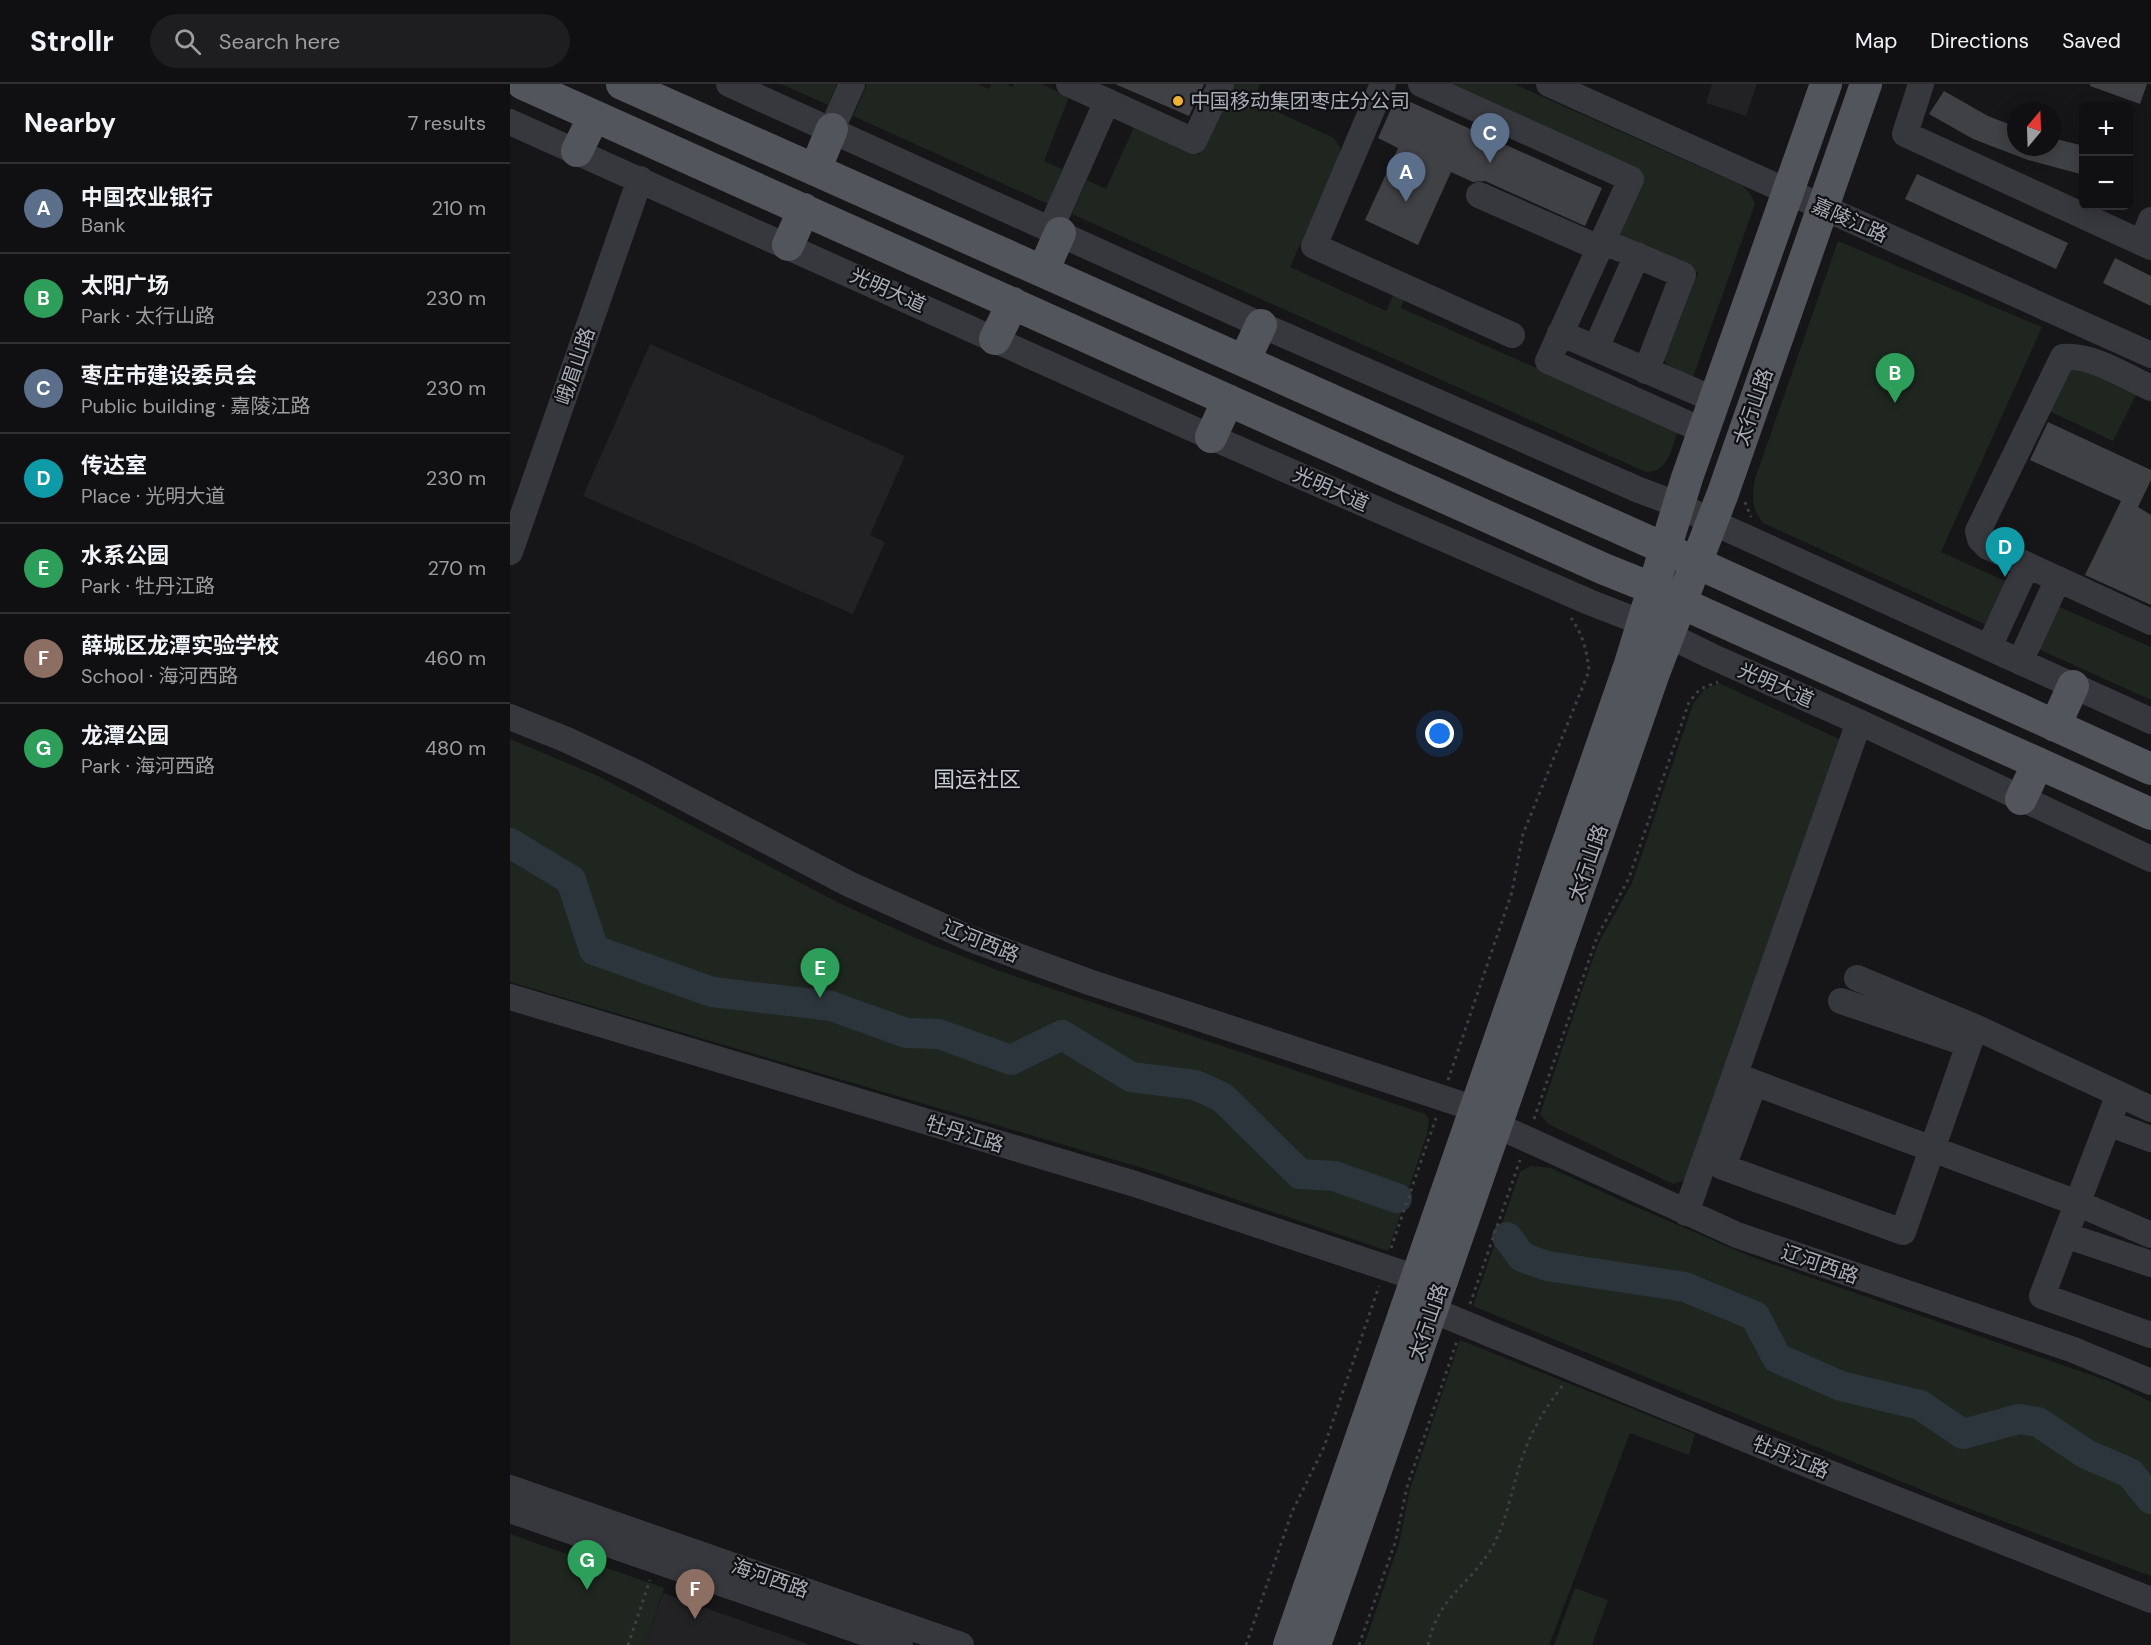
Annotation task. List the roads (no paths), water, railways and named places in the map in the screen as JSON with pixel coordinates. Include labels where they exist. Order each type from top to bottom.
[{"type":"main road","name":"光明大道","points":[[523,84],[1604,569],[1654,589],[2151,814]]},
{"type":"main road","points":[[622,84],[1666,549],[2151,770]]},
{"type":"main road","name":"太行山路","points":[[1315,1645],[1432,1310],[1486,1117],[1655,630],[1654,589],[1679,505],[1826,84]]},
{"type":"main road","name":"太行山路","points":[[1655,630],[1681,603],[1712,522],[1866,84]]},
{"type":"main road","points":[[577,151],[594,116]]},
{"type":"main road","points":[[814,170],[832,129]]},
{"type":"main road","points":[[788,245],[804,209]]},
{"type":"main road","points":[[1043,272],[1055,231]]},
{"type":"main road","points":[[995,339],[1012,303]]},
{"type":"main road","points":[[1244,361],[1261,325]]},
{"type":"main road","points":[[1211,437],[1228,400]]},
{"type":"main road","points":[[2055,726],[2073,686]]},
{"type":"main road","points":[[2021,799],[2037,763]]},
{"type":"main road","name":"太行山路","points":[[1289,1645],[1417,1278],[1486,1117]]},
{"type":"street","points":[[729,84],[1261,325],[1639,490],[1679,505],[2151,721]]},
{"type":"street","points":[[832,129],[852,84]]},
{"type":"street","points":[[1069,84],[1194,141],[1221,84]]},
{"type":"street","points":[[1383,84],[1314,246],[1512,335]]},
{"type":"street","points":[[1421,84],[1631,179],[1548,361],[1704,432]]},
{"type":"street","name":"嘉陵江路","points":[[1549,84],[2151,355]]},
{"type":"street","points":[[1922,84],[1905,134],[2148,236]]},
{"type":"street","points":[[1055,231],[1107,101]]},
{"type":"street","name":"光明大道","points":[[510,122],[1211,437],[1655,630],[1859,722],[2151,859]]},
{"type":"street","name":"峨眉山路","points":[[510,552],[640,179]]},
{"type":"street","points":[[1479,195],[1600,245],[1636,255],[1683,275],[1646,371]]},
{"type":"street","points":[[1596,348],[1636,255]]},
{"type":"street","points":[[1560,333],[1715,400]]},
{"type":"street","points":[[2151,388],[2086,358],[2063,357],[2058,363],[1978,531],[1980,539],[1988,547],[2151,622]]},
{"type":"street","points":[[1989,648],[2027,565]]},
{"type":"street","points":[[2020,662],[2058,579]]},
{"type":"street","name":"辽河西路","points":[[510,717],[612,761],[849,884],[971,939],[1089,982],[1442,1099],[1486,1117],[1527,1139],[1686,1213],[1764,1245],[2071,1349],[2151,1382]]},
{"type":"street","points":[[1859,722],[1745,1080],[1724,1167],[1903,1232],[1971,1035]]},
{"type":"street","points":[[1857,978],[1971,1035],[2151,1109]]},
{"type":"street","name":"牡丹江路","points":[[510,998],[1135,1184],[1417,1278]]},
{"type":"street","points":[[1841,1001],[1971,1035]]},
{"type":"street","points":[[1745,1080],[2078,1203],[2151,1235]]},
{"type":"street","points":[[1686,1213],[1745,1080]]},
{"type":"street","points":[[2119,1094],[2042,1296],[2151,1335]]},
{"type":"street","points":[[2108,1124],[2151,1139]]},
{"type":"street","points":[[2065,1235],[2151,1264]]},
{"type":"street","name":"牡丹江路","points":[[1432,1310],[1794,1459],[2151,1600]]},
{"type":"street","name":"海河西路","points":[[510,1488],[961,1645]]},
{"type":"street","name":"海河西路","points":[[510,1510],[900,1645]]},
{"type":"waterway","points":[[510,843],[571,880],[594,950],[712,992],[831,1006],[906,1033],[939,1034],[1011,1060],[1062,1035],[1131,1077],[1195,1085],[1222,1097],[1300,1174],[1334,1176],[1397,1198]]},
{"type":"waterway","points":[[1507,1237],[1522,1257],[1547,1266],[1685,1287],[1755,1316],[1777,1358],[1841,1386],[1920,1405],[1963,1434],[2019,1419],[2038,1422],[2086,1454],[2130,1473],[2151,1499]]},
{"type":"place","name":"中国移动集团枣庄分公司","points":[[1178,101]]},
{"type":"place","name":"枣庄市建设委员会","points":[[1490,163]]},
{"type":"place","name":"中国农业银行","points":[[1406,202]]},
{"type":"place","name":"太阳广场","points":[[1895,403]]},
{"type":"place","name":"传达室","points":[[2005,577]]},
{"type":"place","name":"水系公园","points":[[820,998]]},
{"type":"place","name":"龙潭公园","points":[[587,1590]]},
{"type":"place","name":"薛城区龙潭实验学校","points":[[695,1619]]},
{"type":"district","name":"国运社区","points":[[977,779]]}]
